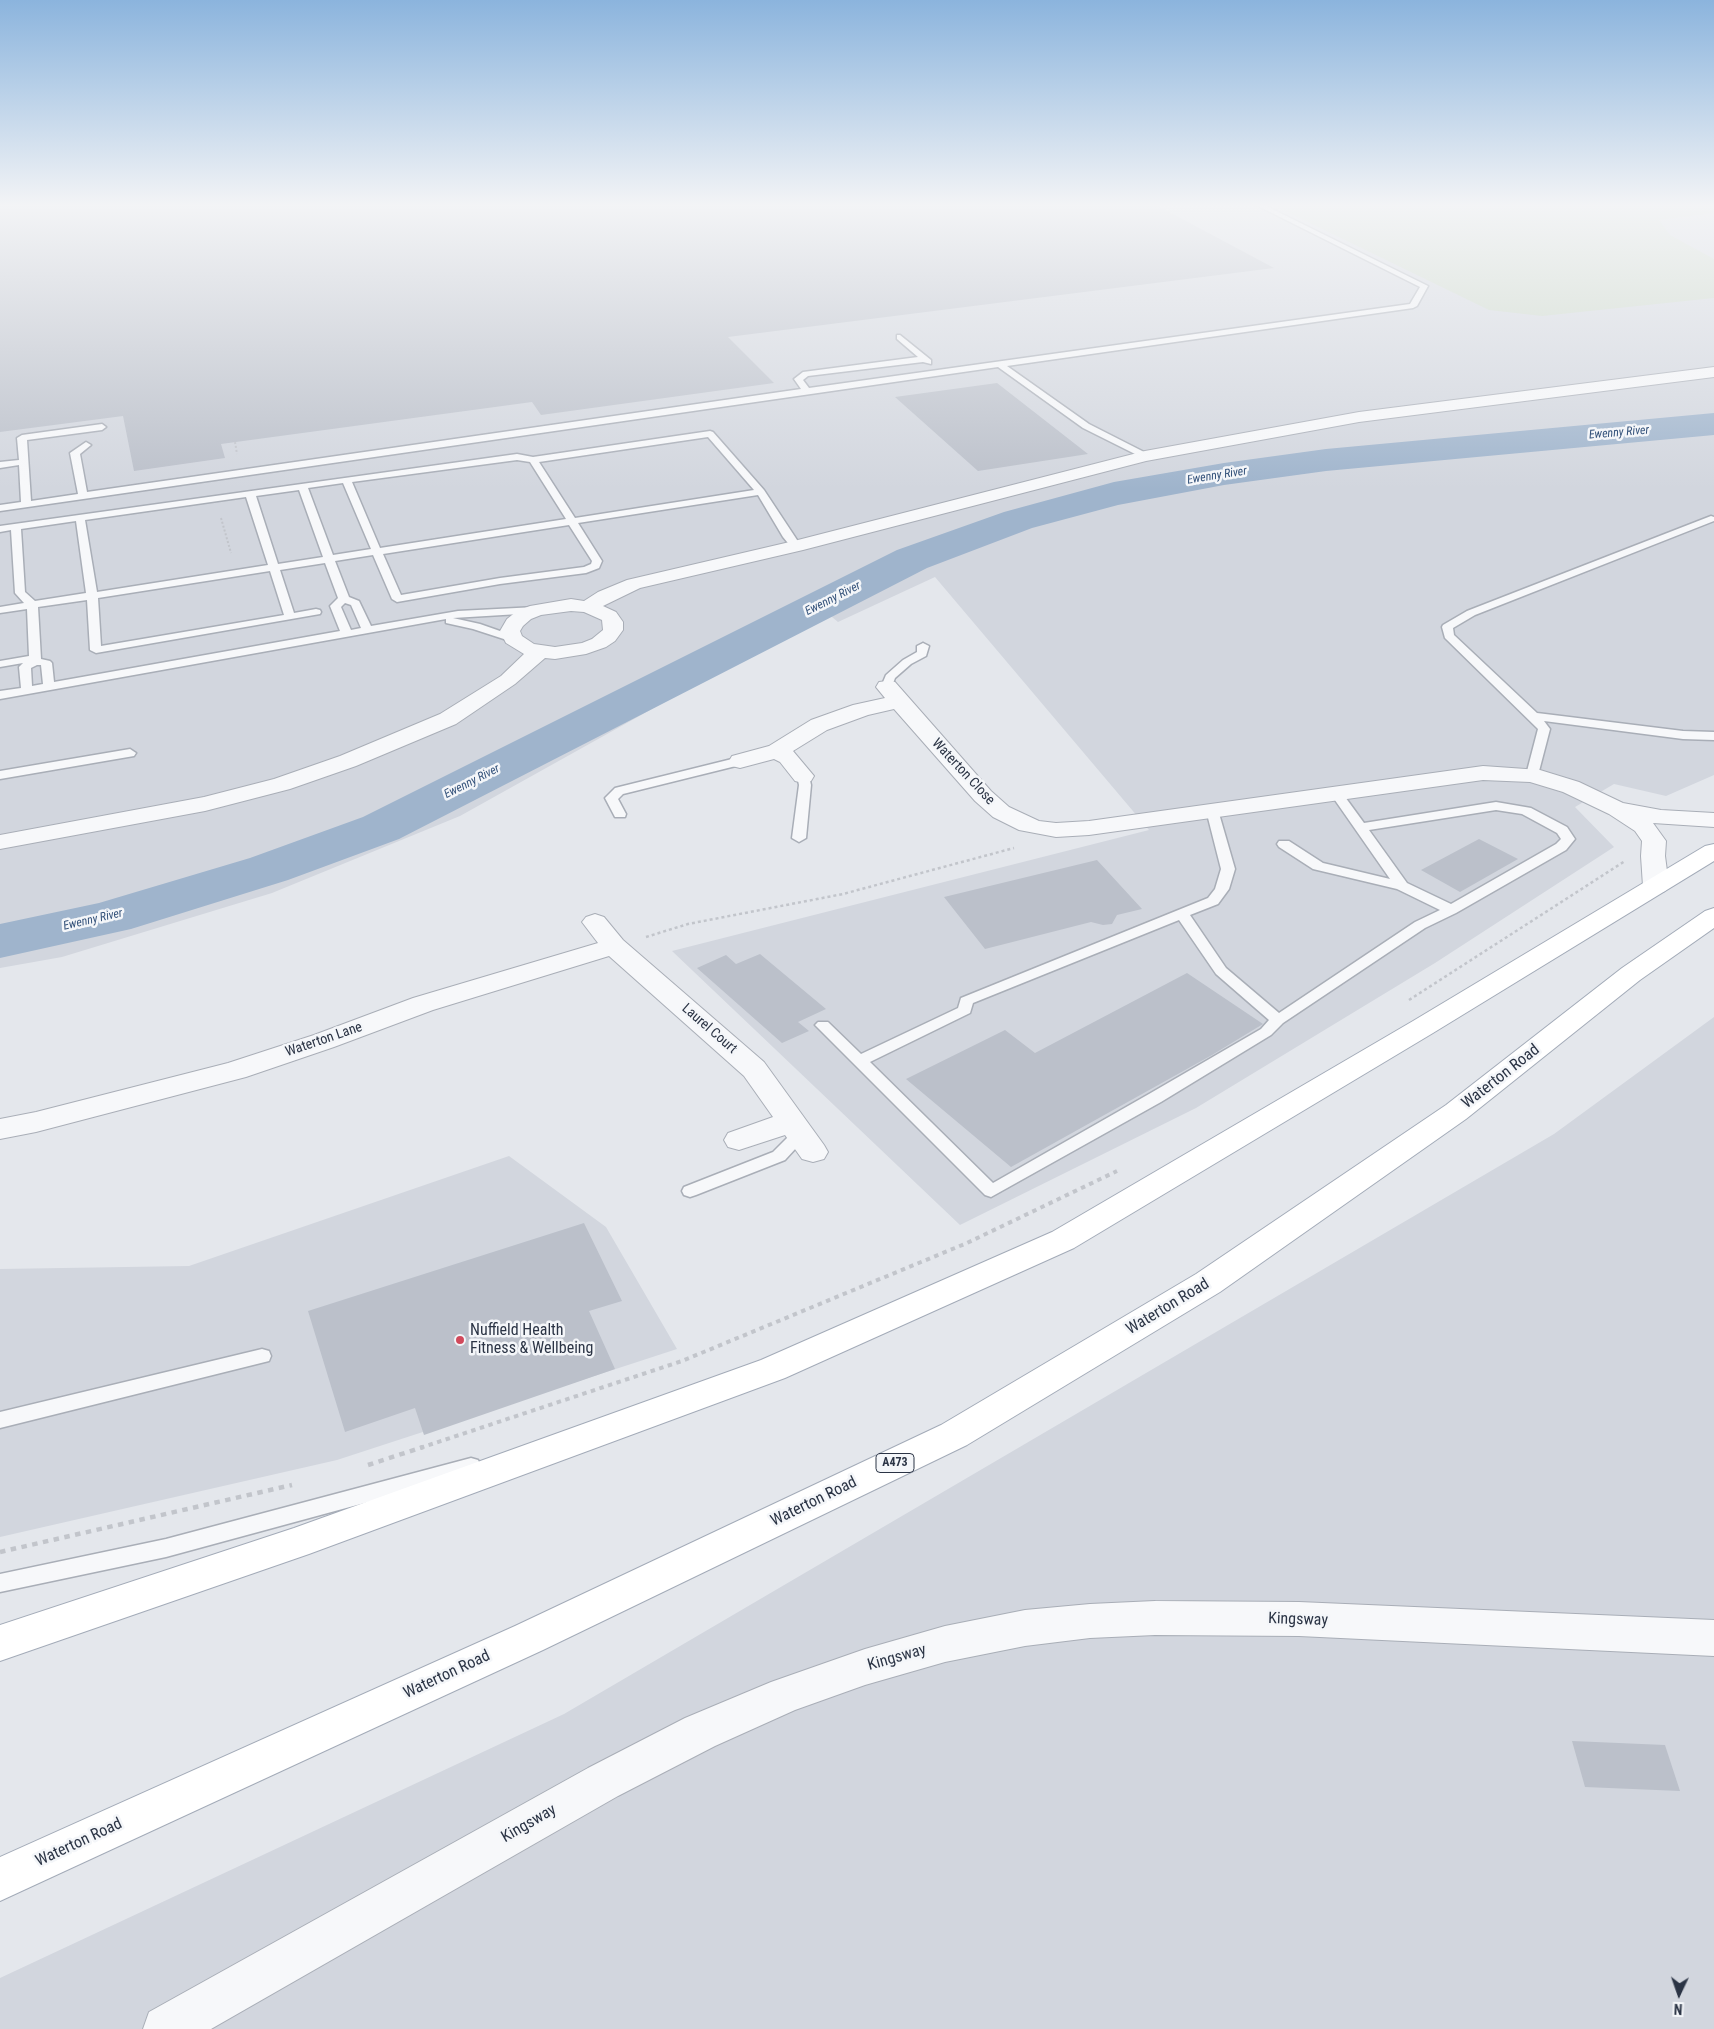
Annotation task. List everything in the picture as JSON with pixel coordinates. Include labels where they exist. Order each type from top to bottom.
[{"type":"main road","points":[[0,1643],[296,1543],[773,1369],[1063,1240],[1423,1027],[1714,851]]},
{"type":"main road","name":"Waterton Road","points":[[0,1880],[529,1638],[954,1435],[1208,1283],[1456,1112],[1631,974],[1714,916]]},
{"type":"street","points":[[588,607],[605,596],[634,584],[796,546],[1145,456],[1359,417],[1714,372]]},
{"type":"street","points":[[571,605],[588,607],[604,613],[613,622],[613,630],[608,637],[599,643],[571,652],[540,652],[518,644],[513,639],[510,631],[514,623],[524,615],[537,610],[571,605]]},
{"type":"street","points":[[0,842],[205,804],[282,784],[348,761],[448,719],[508,680],[540,652]]},
{"type":"street","points":[[740,761],[777,751],[819,725],[861,710],[893,694]]},
{"type":"street","name":"Waterton Close","points":[[893,694],[983,796],[1007,815],[1039,828],[1056,830],[1089,828],[1483,773],[1532,775],[1571,787],[1617,809]]},
{"type":"street","points":[[777,751],[788,757],[804,776]]},
{"type":"street","points":[[1617,809],[1696,821],[1714,820]]},
{"type":"street","points":[[1617,809],[1643,826],[1654,841],[1652,856],[1656,886]]},
{"type":"street","points":[[595,922],[614,946]]},
{"type":"street","name":"Waterton Lane","points":[[0,1129],[36,1122],[236,1070],[324,1041],[424,1004],[614,946]]},
{"type":"street","name":"Laurel Court","points":[[614,946],[754,1068],[801,1136]]},
{"type":"street","points":[[739,1140],[801,1136]]},
{"type":"street","name":"Kingsway","points":[[166,2029],[603,1782],[700,1732],[785,1695],[865,1667],[945,1644],[1026,1628],[1090,1621],[1174,1617],[1299,1619],[1714,1638]]},
{"type":"lane","points":[[0,508],[807,391],[1368,314],[1413,306],[1416,300]]},
{"type":"lane","points":[[900,337],[941,373]]},
{"type":"lane","points":[[807,391],[798,379],[806,374],[924,358]]},
{"type":"lane","points":[[1000,365],[1086,426],[1145,456]]},
{"type":"lane","points":[[26,504],[22,438],[102,426]]},
{"type":"lane","points":[[0,529],[517,457],[534,460],[710,434],[761,492],[779,519],[786,535],[796,546]]},
{"type":"lane","points":[[83,496],[75,453],[86,445]]},
{"type":"lane","points":[[346,480],[397,598],[500,581],[586,570],[595,566],[597,562],[534,460]]},
{"type":"lane","points":[[0,465],[23,462]]},
{"type":"lane","points":[[302,486],[344,599],[354,603],[367,629]]},
{"type":"lane","points":[[0,610],[761,492]]},
{"type":"lane","points":[[250,493],[290,617]]},
{"type":"lane","points":[[80,518],[92,596],[96,650],[316,612]]},
{"type":"lane","points":[[1532,775],[1544,729],[1533,716],[1449,636],[1447,627],[1472,613],[1711,519]]},
{"type":"lane","points":[[16,527],[20,593],[32,605],[35,657],[25,667],[28,690]]},
{"type":"lane","points":[[344,599],[335,606],[346,632]]},
{"type":"lane","points":[[0,695],[346,632],[458,614],[537,610]]},
{"type":"lane","points":[[436,618],[476,626],[513,639]]},
{"type":"lane","points":[[893,694],[890,677],[907,662],[922,654],[923,646]]},
{"type":"lane","points":[[0,664],[35,657]]},
{"type":"lane","points":[[0,658],[35,657],[46,663],[49,686]]},
{"type":"lane","points":[[1533,716],[1683,735],[1714,736]]},
{"type":"lane","points":[[0,775],[130,753]]},
{"type":"lane","points":[[620,814],[611,798],[620,790],[740,761]]},
{"type":"lane","points":[[798,838],[806,785],[804,776]]},
{"type":"lane","points":[[1336,793],[1402,886]]},
{"type":"lane","points":[[823,1025],[991,1191],[1258,1037],[1278,1020],[1420,925],[1451,910],[1561,846],[1568,839],[1562,830],[1526,811],[1496,806],[1360,826]]},
{"type":"lane","points":[[860,1061],[965,1010],[966,1001],[1212,901],[1222,889],[1228,869],[1212,810]]},
{"type":"lane","points":[[1284,844],[1318,866],[1402,886],[1451,910]]},
{"type":"lane","points":[[1182,914],[1222,972],[1278,1020]]},
{"type":"lane","points":[[690,1191],[778,1156],[801,1136]]},
{"type":"lane","points":[[0,1420],[262,1356]]},
{"type":"lane","points":[[0,1583],[166,1548],[618,1426]]},
{"type":"path","points":[[235,442],[240,474]]},
{"type":"path","points":[[216,498],[237,573]]},
{"type":"path","points":[[614,946],[688,924],[843,894],[1015,848],[1026,842],[1039,828]]},
{"type":"path","points":[[1408,1001],[1630,858]]},
{"type":"path","points":[[361,1467],[682,1361],[968,1244],[1122,1168]]},
{"type":"path","points":[[0,1552],[294,1484]]},
{"type":"shaded area","points":[[0,300],[1714,300],[1714,775],[1666,796],[1614,784],[1575,807],[1614,847],[1435,963],[1196,1108],[960,1225],[672,951],[1149,830],[935,577],[838,622],[826,612],[460,816],[272,893],[62,957],[0,968]]},
{"type":"shaded area","points":[[1714,1017],[1714,2029],[0,2029],[0,1978],[564,1714],[1554,1134]]},
{"type":"shaded area","points":[[509,1156],[606,1227],[677,1349],[337,1460],[0,1537],[0,1269],[189,1266]]},
{"type":"green space","points":[[1468,300],[1698,300],[1542,316],[1489,310]]},
{"type":"building","points":[[0,300],[1023,300],[728,337],[774,383],[541,415],[532,402],[221,444],[225,458],[134,471],[123,416],[0,432]]},
{"type":"building","points":[[997,383],[1088,454],[978,471],[895,397]]},
{"type":"building","points":[[1479,839],[1518,859],[1460,892],[1421,870]]},
{"type":"building","points":[[1097,860],[1142,909],[1117,915],[1112,924],[1103,925],[1091,922],[985,949],[944,897]]},
{"type":"building","points":[[760,954],[826,1009],[798,1022],[809,1031],[782,1043],[697,968],[726,955],[736,964]]},
{"type":"building","points":[[1187,973],[1263,1024],[1212,1055],[1011,1167],[906,1079],[1005,1030],[1035,1053]]},
{"type":"building","name":"Nuffield Health Fitness & Wellbeing","points":[[584,1223],[622,1301],[589,1311],[615,1369],[424,1435],[415,1408],[345,1432],[308,1311]]},
{"type":"building","points":[[1572,1741],[1665,1745],[1680,1791],[1585,1787]]},
{"type":"waterway","name":"Ewenny River","points":[[0,941],[111,917],[269,869],[381,828],[912,559],[1018,520],[1114,494],[1224,474],[1326,460],[1714,424]]},
{"type":"place","name":"Nuffield Health Fitness & Wellbeing","points":[[460,1340]]}]
